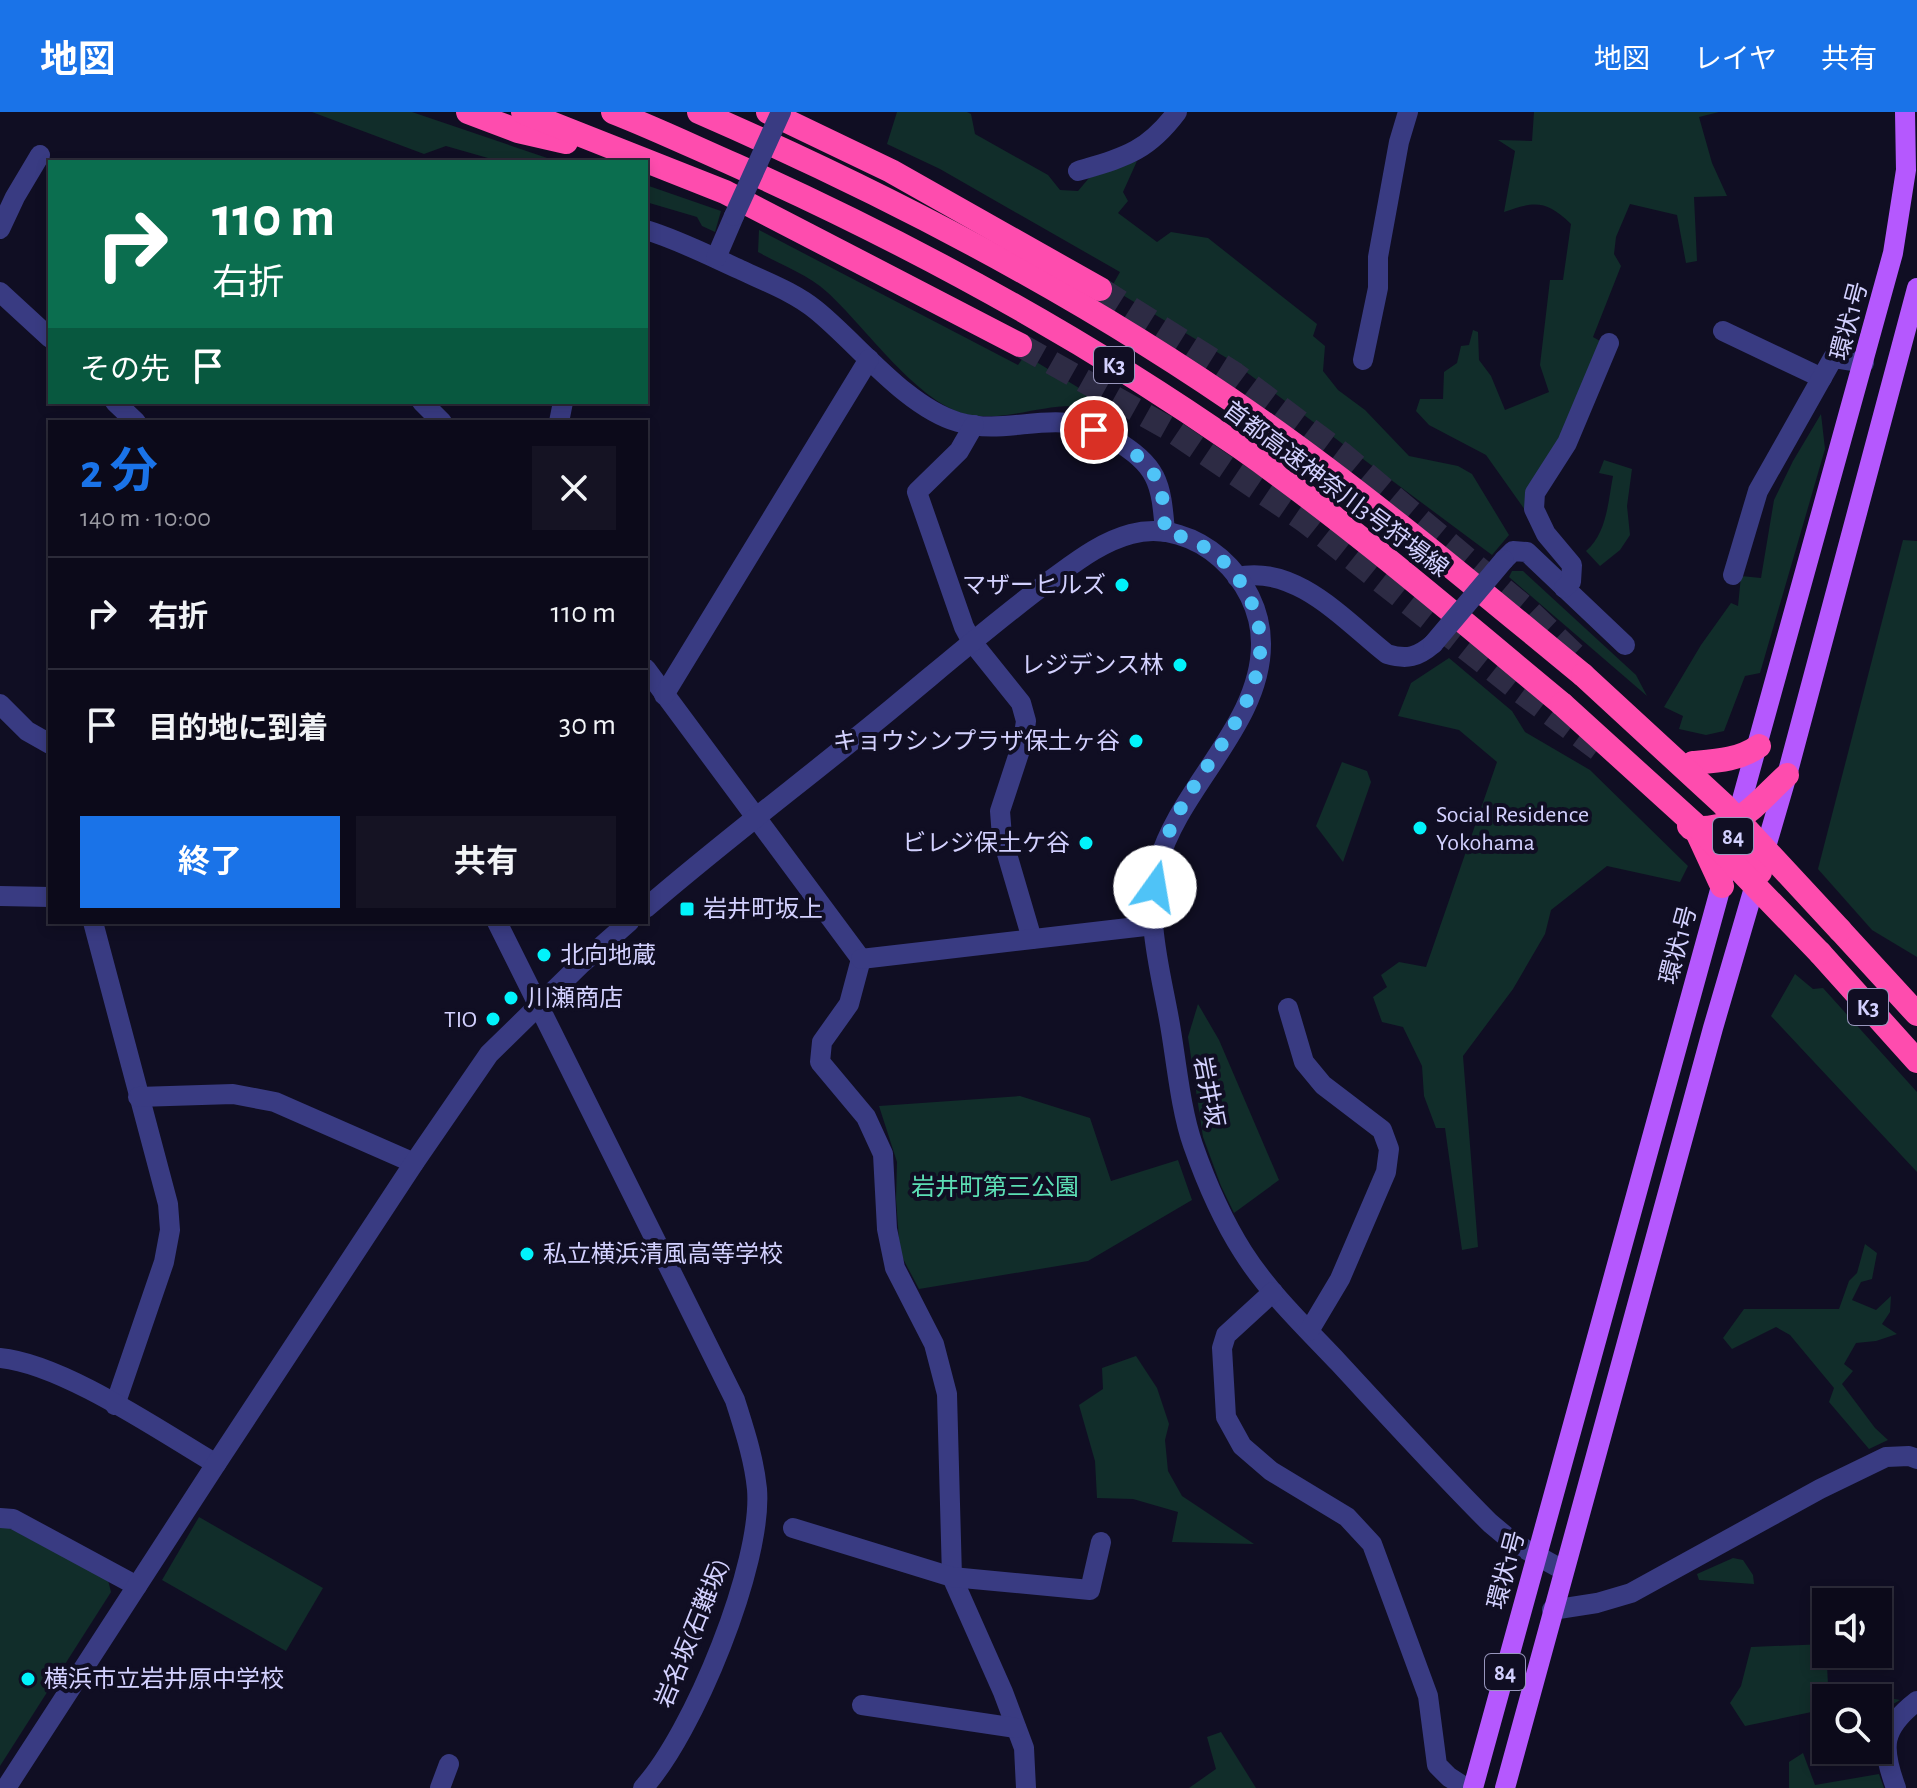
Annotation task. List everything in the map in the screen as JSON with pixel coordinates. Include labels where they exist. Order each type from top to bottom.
[{"type":"highway","points":[[468,112],[518,131],[639,158]]},
{"type":"highway","points":[[523,112],[644,160]]},
{"type":"highway","name":"首都高速神奈川3号狩場線","points":[[613,112],[875,231],[1001,299],[1124,371],[1241,448],[1347,527],[1562,704],[1702,831],[1820,953],[1917,1061]]},
{"type":"highway","name":"首都高速神奈川3号狩場線","points":[[699,112],[809,160],[956,236],[1147,345],[1260,420],[1389,516],[1583,675],[1723,804],[1917,1014]]},
{"type":"highway","points":[[768,112],[891,171],[1100,289]]},
{"type":"highway","points":[[648,162],[725,192],[1020,345]]},
{"type":"highway","points":[[1642,719],[1693,763],[1715,787],[1760,872]]},
{"type":"highway","points":[[1693,763],[1722,761],[1747,754],[1759,746]]},
{"type":"highway","points":[[1607,755],[1697,832],[1722,886]]},
{"type":"highway","points":[[1691,828],[1713,829],[1736,822],[1787,775]]},
{"type":"main road","name":"環状1号","points":[[1473,1788],[1893,253],[1906,170],[1905,112]]},
{"type":"main road","name":"84","points":[[1505,1788],[1713,1028],[1787,775],[1917,288]]},
{"type":"street","points":[[716,258],[781,112]]},
{"type":"street","points":[[1078,171],[1139,150],[1159,136],[1177,112]]},
{"type":"street","points":[[1363,360],[1378,288],[1378,257],[1390,187],[1402,125],[1408,112]]},
{"type":"street","points":[[0,229],[40,155]]},
{"type":"street","points":[[648,231],[671,238],[788,292],[815,309],[927,407],[957,422],[986,427],[1078,423],[1110,437],[1136,455],[1156,477],[1174,534],[1134,533],[1095,548],[1016,605],[757,816],[649,898]]},
{"type":"street","points":[[0,292],[45,328]]},
{"type":"street","points":[[1723,331],[1822,378]]},
{"type":"street","points":[[1564,588],[1571,582],[1572,565],[1546,534],[1534,509],[1535,493],[1567,443],[1609,343]]},
{"type":"street","points":[[1733,575],[1758,491],[1833,358],[1864,363]]},
{"type":"street","points":[[664,695],[869,359]]},
{"type":"street","points":[[117,404],[134,420]]},
{"type":"street","points":[[424,404],[440,420]]},
{"type":"street","points":[[974,425],[959,451],[917,492],[964,627],[972,642],[1021,703],[1026,721],[1023,741],[1000,811],[1002,837],[1032,939]]},
{"type":"street","name":"岩井坂","points":[[1174,534],[1204,545],[1224,560],[1249,596],[1261,641],[1253,688],[1244,710],[1176,818],[1157,866],[1153,907],[1157,954],[1191,1140],[1218,1209],[1244,1254],[1273,1292],[1490,1523],[1514,1543],[1563,1570]]},
{"type":"street","points":[[1237,577],[1254,573],[1271,576],[1306,590],[1387,654],[1400,658],[1414,657],[1433,644],[1513,551],[1527,552],[1625,645]]},
{"type":"street","points":[[648,672],[861,959]]},
{"type":"street","points":[[0,704],[27,731],[48,743]]},
{"type":"street","points":[[0,896],[48,897]]},
{"type":"street","points":[[94,924],[168,1204],[170,1230],[164,1262],[115,1405]]},
{"type":"street","name":"岩名坂(石難坂)","points":[[498,924],[735,1400],[751,1449],[760,1516],[749,1565],[700,1691],[666,1760],[643,1788]]},
{"type":"street","points":[[6,1788],[414,1163],[489,1054],[627,924]]},
{"type":"street","points":[[861,959],[1154,925]]},
{"type":"street","points":[[861,959],[849,1004],[822,1042],[820,1062],[866,1117],[883,1154],[887,1229],[895,1268],[934,1344],[947,1394],[952,1577],[1024,1748],[1026,1788]]},
{"type":"street","points":[[1288,1008],[1304,1062],[1323,1085],[1382,1130],[1389,1149],[1386,1172],[1340,1279],[1309,1331]]},
{"type":"street","points":[[138,1097],[233,1094],[275,1102],[414,1163]]},
{"type":"street","points":[[1273,1292],[1226,1335],[1222,1348],[1226,1417],[1242,1446],[1271,1471],[1347,1517],[1372,1544],[1428,1696],[1437,1765],[1466,1788]]},
{"type":"street","points":[[0,1358],[51,1372],[216,1464]]},
{"type":"street","points":[[1552,1610],[1597,1603],[1631,1593],[1820,1489],[1886,1457],[1909,1456],[1917,1459]]},
{"type":"street","points":[[0,1518],[13,1519],[137,1586]]},
{"type":"street","points":[[793,1528],[952,1577],[1090,1590],[1101,1542]]},
{"type":"street","points":[[1896,1788],[1885,1747],[1889,1730],[1901,1714],[1917,1701]]},
{"type":"street","points":[[862,1705],[1016,1728]]},
{"type":"street","points":[[440,1788],[449,1764]]},
{"type":"street","points":[[1888,1766],[1909,1788]]},
{"type":"green space","points":[[312,112],[412,112],[553,160],[495,160],[446,146],[424,154]]},
{"type":"green space","points":[[897,112],[967,112],[971,114],[975,134],[1048,175],[1060,190],[1078,191],[1089,178],[1137,161],[1123,192],[1128,201],[1118,213],[1157,242],[1171,232],[1208,238],[1317,324],[1313,336],[1325,346],[1323,371],[1338,390],[1365,410],[1409,456],[1458,466],[1472,474],[1509,535],[1492,555],[1230,360],[1111,288],[1120,272],[940,169],[887,144]]},
{"type":"green space","points":[[1534,112],[1719,112],[1699,117],[1712,163],[1727,196],[1694,197],[1697,261],[1686,263],[1677,215],[1630,204],[1616,237],[1614,254],[1621,266],[1593,337],[1600,341],[1559,440],[1525,510],[1486,455],[1429,425],[1416,411],[1420,399],[1443,399],[1444,372],[1457,363],[1461,346],[1469,345],[1473,330],[1478,332],[1479,360],[1491,376],[1505,410],[1549,392],[1540,365],[1550,280],[1563,280],[1571,224],[1554,210],[1540,205],[1504,212],[1515,151],[1498,140],[1532,141]]},
{"type":"green space","points":[[648,186],[721,211],[715,232],[702,226],[697,217],[648,203]]},
{"type":"green space","points":[[759,230],[1018,365],[1025,355],[1097,399],[1092,408],[1062,406],[1001,416],[970,415],[951,409],[912,381],[820,286],[758,252]]},
{"type":"green space","points":[[1821,414],[1825,449],[1760,673],[1745,676],[1724,731],[1706,735],[1679,729],[1683,716],[1664,707],[1701,645],[1731,603],[1738,606],[1741,576],[1761,578],[1774,500]]},
{"type":"green space","points":[[1604,460],[1632,469],[1627,506],[1630,535],[1620,550],[1600,566],[1586,551],[1598,535],[1608,506],[1613,476],[1599,473]]},
{"type":"green space","points":[[1903,540],[1917,541],[1917,957],[1872,930],[1818,869]]},
{"type":"green space","points":[[1512,571],[1523,571],[1636,675],[1647,696],[1509,577]]},
{"type":"green space","points":[[1449,658],[1512,711],[1525,732],[1590,770],[1688,866],[1680,882],[1607,866],[1551,910],[1545,934],[1513,989],[1463,1056],[1478,1247],[1462,1250],[1445,1128],[1436,1128],[1424,1096],[1422,1066],[1403,1027],[1382,1022],[1373,997],[1387,987],[1381,975],[1399,962],[1426,967],[1497,762],[1459,730],[1398,716],[1411,683]]},
{"type":"green space","points":[[1342,762],[1367,771],[1371,782],[1343,862],[1316,826]]},
{"type":"green space","points":[[1795,974],[1813,989],[1823,988],[1917,1092],[1917,1172],[1771,1016]]},
{"type":"green space","points":[[1198,1004],[1219,1040],[1279,1180],[1234,1213],[1203,1137],[1188,1037]]},
{"type":"green space","name":"岩井町第三公園","points":[[1020,1096],[1090,1118],[1111,1181],[1178,1160],[1192,1200],[1088,1261],[919,1289],[900,1253],[897,1162],[879,1106]]},
{"type":"green space","points":[[1865,1244],[1877,1253],[1872,1279],[1861,1282],[1852,1300],[1876,1310],[1891,1296],[1890,1312],[1882,1324],[1897,1334],[1856,1343],[1844,1364],[1853,1371],[1842,1384],[1875,1428],[1888,1440],[1869,1449],[1829,1402],[1834,1388],[1790,1335],[1776,1327],[1732,1349],[1723,1338],[1744,1309],[1839,1309],[1849,1281],[1857,1273]]},
{"type":"green space","points":[[1136,1356],[1157,1388],[1169,1424],[1165,1440],[1168,1471],[1182,1496],[1254,1544],[1172,1542],[1178,1512],[1133,1499],[1097,1498],[1095,1461],[1079,1405],[1103,1389],[1102,1368]]},
{"type":"green space","points":[[199,1517],[323,1588],[286,1651],[162,1580]]},
{"type":"green space","name":"横浜市立岩井原中学校","points":[[0,1527],[9,1528],[108,1580],[111,1592],[0,1766]]},
{"type":"green space","points":[[1733,1558],[1743,1560],[1753,1575],[1754,1584],[1699,1580],[1697,1574]]},
{"type":"green space","points":[[1812,1645],[1812,1668],[1827,1668],[1828,1684],[1812,1684],[1812,1712],[1745,1726],[1730,1703],[1741,1686],[1751,1647]]},
{"type":"green space","points":[[1221,1732],[1256,1788],[1189,1788],[1216,1769],[1207,1737]]},
{"type":"green space","points":[[1803,1753],[1815,1785],[1879,1774],[1884,1788],[1789,1788],[1789,1762]]},
{"type":"tunnel","points":[[1100,289],[1235,374],[1341,453],[1529,611],[1581,661]]},
{"type":"tunnel","points":[[1020,345],[1168,428],[1305,521],[1598,749]]},
{"type":"place","name":"マザーヒルズ","points":[[1122,585]]},
{"type":"place","name":"レジデンス林","points":[[1180,665]]},
{"type":"place","name":"キョウシンプラザ保土ヶ谷","points":[[1136,741]]},
{"type":"place","name":"Social Residence Yokohama","points":[[1420,828]]},
{"type":"place","name":"ビレジ保土ケ谷","points":[[1086,843]]},
{"type":"place","name":"岩井町坂上","points":[[687,909]]},
{"type":"place","name":"北向地蔵","points":[[544,955]]},
{"type":"place","name":"川瀬商店","points":[[511,998]]},
{"type":"place","name":"TIO","points":[[493,1019]]},
{"type":"place","name":"私立横浜清風高等学校","points":[[527,1254]]},
{"type":"place","name":"横浜市立岩井原中学校","points":[[28,1679]]},
{"type":"route","points":[[1094,430],[1136,455],[1156,477],[1161,491],[1165,532],[1204,545],[1224,560],[1249,596],[1261,641],[1253,688],[1244,710],[1176,818],[1157,866],[1155,887]]}]
